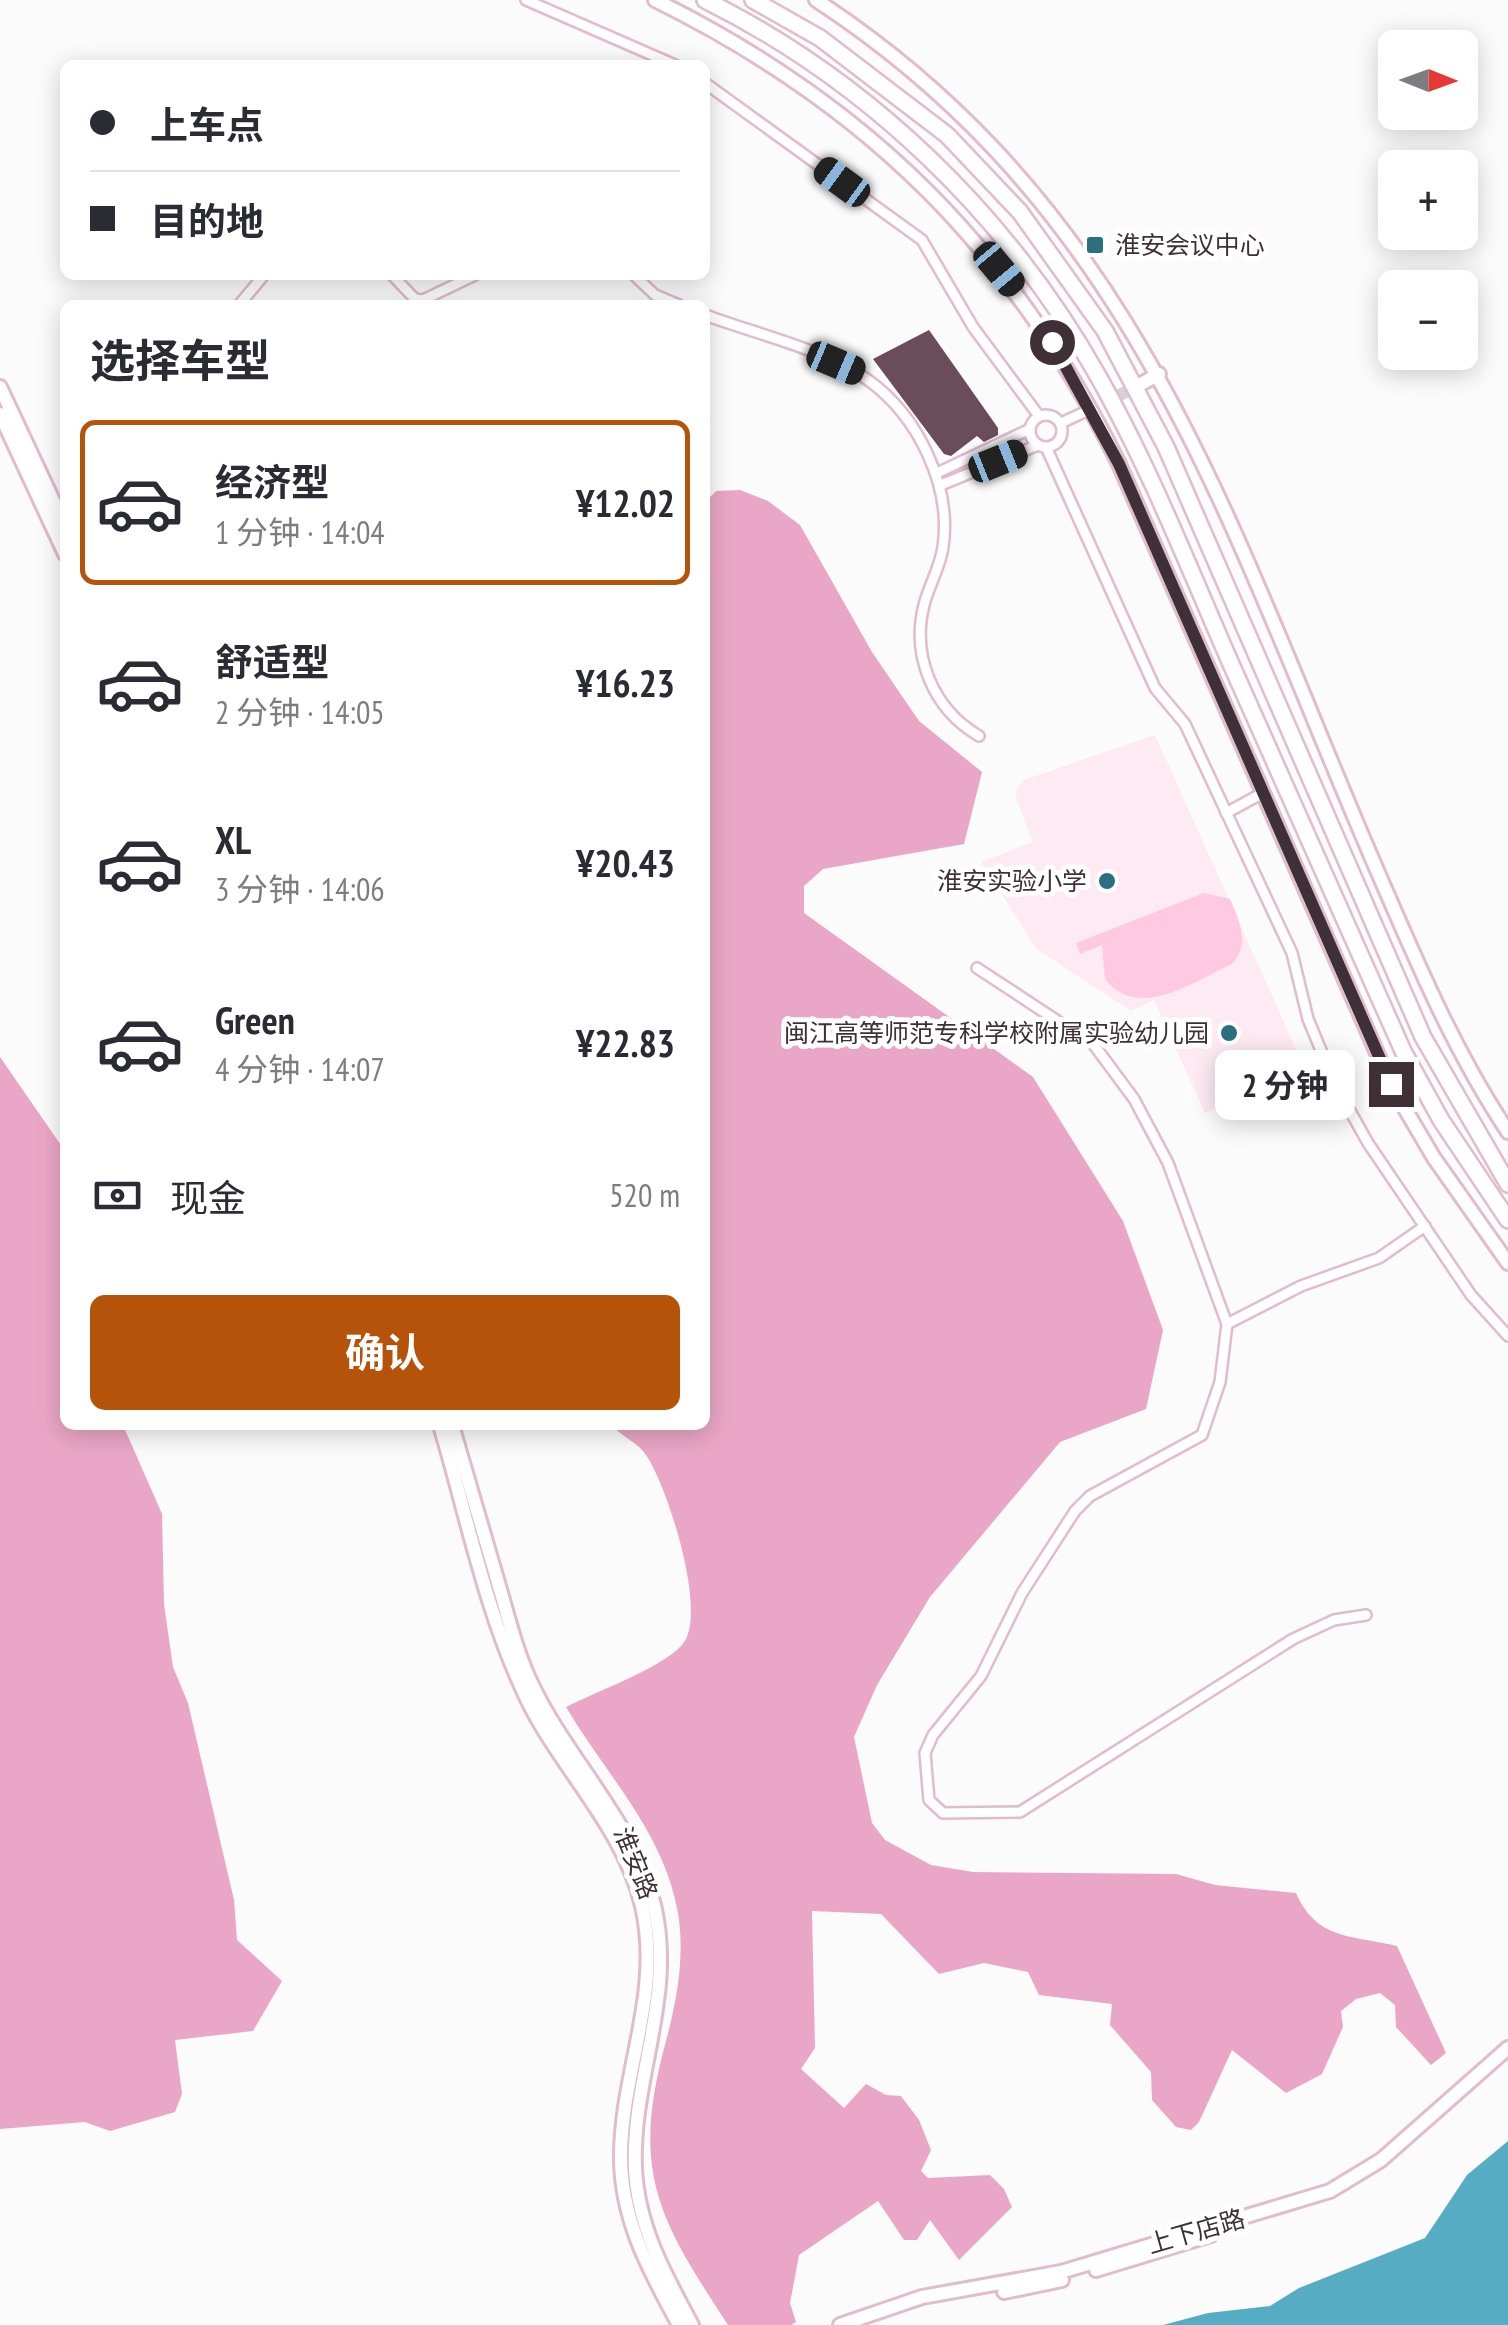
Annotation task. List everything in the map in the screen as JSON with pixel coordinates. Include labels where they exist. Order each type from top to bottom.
[{"type":"highway","points":[[705,0],[797,52],[909,139],[996,230],[1059,313],[1144,466],[1403,1051],[1441,1120],[1508,1220]]},
{"type":"highway","points":[[753,0],[820,38],[947,135],[1020,212],[1096,318],[1166,447],[1423,1036],[1508,1184]]},
{"type":"main road","points":[[655,0],[797,82],[908,170],[1016,289],[1097,406],[1261,794],[1397,1096],[1466,1207],[1508,1263]]},
{"type":"main road","points":[[816,0],[906,65],[1017,170],[1068,232],[1159,374],[1222,503],[1414,954],[1465,1058],[1508,1132]]},
{"type":"main road","points":[[1141,384],[1159,374]]},
{"type":"main road","points":[[0,387],[60,515]]},
{"type":"main road","points":[[0,414],[60,543]]},
{"type":"main road","name":"淮安路","points":[[441,1430],[487,1589],[522,1688],[617,1842],[641,1902],[649,1976],[624,2129],[622,2176],[638,2246],[679,2325]]},
{"type":"main road","name":"淮安路","points":[[453,1430],[526,1674],[550,1718],[626,1832],[650,1891],[659,1930],[661,1987],[636,2133],[635,2172],[646,2231],[692,2325]]},
{"type":"main road","name":"上下店路","points":[[840,2325],[922,2298],[1061,2272],[1330,2191],[1381,2160],[1508,2052]]},
{"type":"main road","name":"上下店路","points":[[856,2325],[915,2305],[1027,2290],[1332,2196],[1378,2171],[1508,2052]]},
{"type":"street","points":[[526,0],[634,43],[666,60]]},
{"type":"street","points":[[710,86],[922,240],[974,328],[1038,416]]},
{"type":"street","points":[[243,300],[260,280]]},
{"type":"street","points":[[397,280],[415,299],[423,300],[465,280]]},
{"type":"street","points":[[639,280],[655,296],[666,300]]},
{"type":"street","points":[[710,317],[864,376],[898,411],[941,484],[944,544],[920,623],[922,658],[942,704],[979,736]]},
{"type":"street","points":[[1061,423],[1097,406]]},
{"type":"street","points":[[936,473],[1030,428],[1038,416],[1049,414],[1061,423]]},
{"type":"street","points":[[941,484],[1060,440],[1061,423]]},
{"type":"street","points":[[1030,428],[1042,446],[1155,688],[1186,724],[1292,954],[1308,1019],[1335,1084],[1479,1306],[1508,1336]]},
{"type":"street","points":[[1226,812],[1261,794]]},
{"type":"street","points":[[977,968],[1094,1045],[1112,1066],[1168,1163],[1227,1324],[1220,1382],[1202,1435],[1090,1496],[1075,1511],[1022,1593],[981,1676],[933,1736],[925,1754],[929,1800],[943,1813],[1020,1812],[1293,1640],[1334,1620],[1366,1614]]},
{"type":"street","points":[[1227,1324],[1286,1293],[1380,1258],[1425,1226]]},
{"type":"shaded area","points":[[740,490],[768,501],[800,525],[872,652],[919,721],[982,772],[964,844],[823,869],[804,886],[804,913],[1033,1077],[1123,1221],[1163,1330],[1146,1409],[1060,1442],[930,1597],[877,1685],[854,1737],[872,1823],[885,1840],[931,1865],[973,1872],[1176,1874],[1215,1885],[1296,1893],[1304,1908],[1325,1928],[1397,1946],[1446,2053],[1431,2065],[1396,2027],[1395,2005],[1380,1993],[1356,1999],[1341,2011],[1343,2027],[1322,2074],[1286,2093],[1232,2050],[1199,2122],[1191,2130],[1176,2127],[1152,2100],[1151,2072],[1110,2025],[1112,2004],[1039,1995],[1028,1972],[984,1963],[939,1974],[881,1914],[812,1911],[815,2048],[801,2069],[844,2108],[866,2084],[886,2095],[901,2096],[919,2120],[931,2150],[921,2171],[928,2178],[990,2175],[1004,2189],[1012,2207],[959,2260],[930,2220],[917,2240],[904,2240],[878,2201],[799,2255],[790,2303],[796,2322],[791,2325],[728,2325],[668,2223],[651,2160],[651,2126],[655,2086],[679,1978],[678,1913],[671,1884],[647,1830],[566,1707],[659,1663],[682,1645],[689,1630],[688,1581],[665,1494],[643,1450],[617,1430],[710,1430],[710,497],[716,491]]},
{"type":"shaded area","name":"淮安实验小学","points":[[1155,735],[1304,1067],[1205,1113],[1154,1000],[1131,1011],[1037,949],[981,862],[1033,842],[1016,798],[1017,788],[1024,780]]},
{"type":"shaded area","points":[[1204,893],[1230,899],[1242,941],[1232,964],[1201,980],[1167,994],[1134,997],[1105,979],[1102,945],[1080,954],[1076,943]]},
{"type":"shaded area","points":[[0,1057],[60,1144],[60,1430],[125,1430],[162,1514],[164,1604],[173,1667],[188,1703],[234,1900],[237,1940],[282,1981],[253,2031],[175,2040],[182,2094],[175,2112],[110,2131],[85,2122],[0,2129]]},
{"type":"water","points":[[1508,2141],[1508,2325],[1163,2325],[1208,2313],[1270,2306],[1299,2288],[1425,2238],[1467,2175]]},
{"type":"building","points":[[929,330],[998,428],[998,435],[984,442],[977,436],[951,456],[944,454],[873,359]]},
{"type":"tunnel","points":[[1102,404],[1141,384]]},
{"type":"place","name":"淮安会议中心","points":[[1095,245]]},
{"type":"place","name":"淮安实验小学","points":[[1107,881]]},
{"type":"place","name":"闽江高等师范专科学校附属实验幼儿园","points":[[1229,1033]]},
{"type":"route","points":[[1052,342],[1119,464],[1391,1084]]}]
